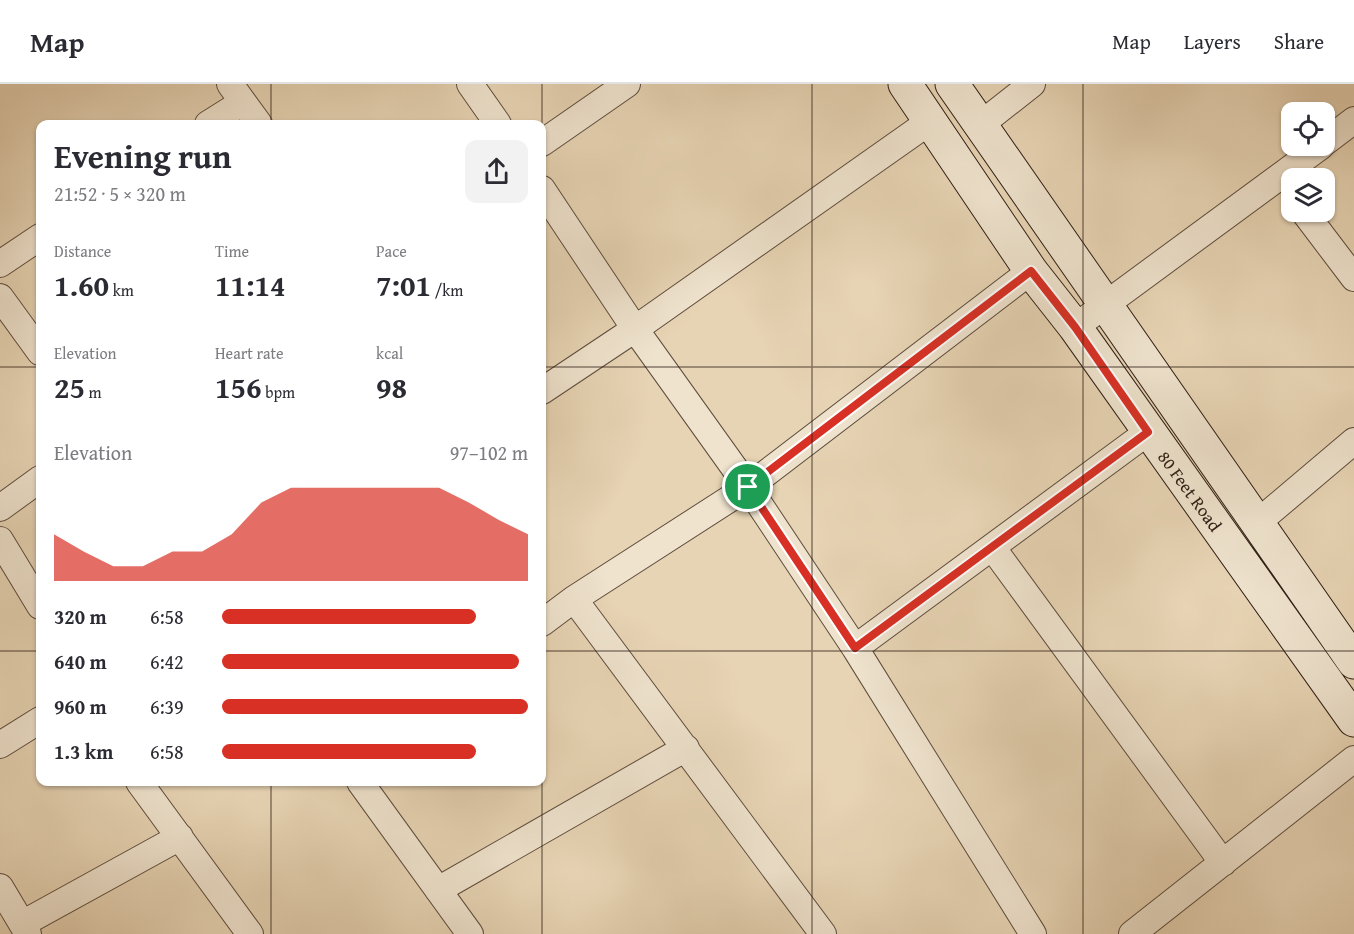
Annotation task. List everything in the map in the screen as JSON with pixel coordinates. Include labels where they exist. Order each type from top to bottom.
[{"type":"main road","name":"80 Feet Road","points":[[905,84],[1031,271],[1075,327],[1354,720]]},
{"type":"main road","name":"80 Feet Road","points":[[951,84],[1354,662]]},
{"type":"street","points":[[470,84],[495,120]]},
{"type":"street","points":[[546,140],[627,84]]},
{"type":"street","points":[[980,125],[1032,84]]},
{"type":"street","points":[[212,120],[236,93],[256,120]]},
{"type":"street","points":[[1335,135],[1354,120]]},
{"type":"street","points":[[546,388],[635,329],[930,122]]},
{"type":"street","points":[[1301,168],[1312,156]]},
{"type":"street","points":[[1075,327],[1281,189]]},
{"type":"street","points":[[546,195],[635,329],[748,487],[855,648],[1033,934]]},
{"type":"street","points":[[1312,222],[1354,278]]},
{"type":"street","points":[[0,264],[36,240]]},
{"type":"street","points":[[546,619],[748,487],[1031,271]]},
{"type":"street","points":[[0,297],[36,346]]},
{"type":"street","points":[[855,648],[1148,432]]},
{"type":"street","points":[[1257,523],[1354,441]]},
{"type":"street","points":[[0,508],[36,482]]},
{"type":"street","points":[[0,540],[36,599]]},
{"type":"street","points":[[992,547],[1223,863]]},
{"type":"street","points":[[574,599],[591,625],[686,748],[820,933]]},
{"type":"street","points":[[0,745],[36,722]]},
{"type":"street","points":[[438,890],[686,748]]},
{"type":"street","points":[[1132,934],[1354,759]]},
{"type":"street","points":[[142,786],[250,934]]},
{"type":"street","points":[[363,786],[470,934]]},
{"type":"street","points":[[0,887],[25,929],[180,837]]},
{"type":"route","points":[[1031,271],[1075,327],[1148,432],[855,648],[748,487],[1031,271]]}]
